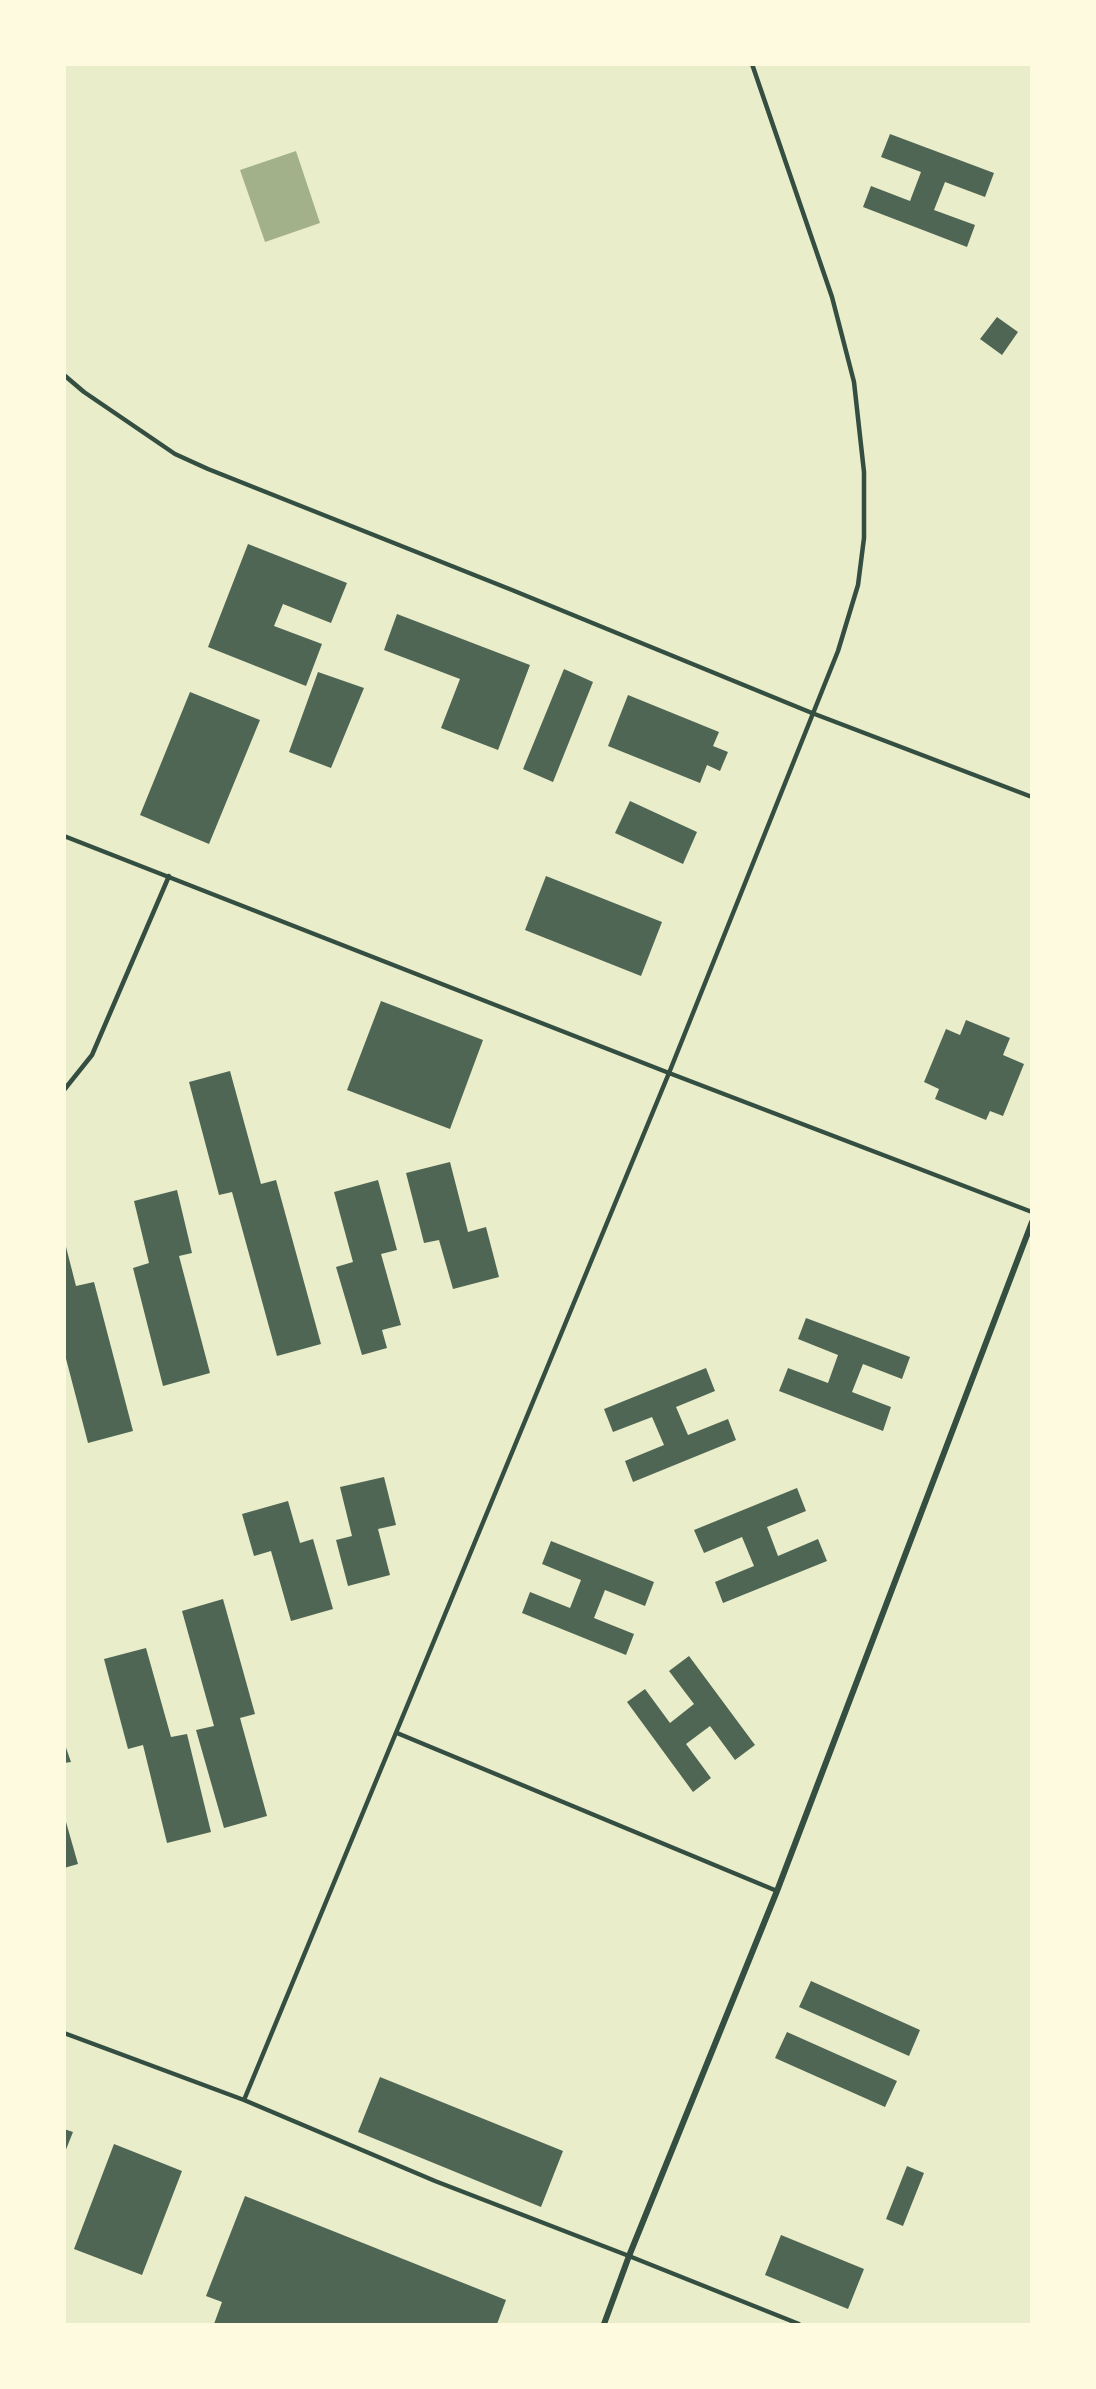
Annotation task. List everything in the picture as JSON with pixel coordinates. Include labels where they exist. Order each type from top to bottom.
[{"type":"street","points":[[604,2325],[629,2256],[777,1891],[1032,1222]]},
{"type":"lane","points":[[244,2100],[669,1073],[838,651],[858,585],[864,538],[864,472],[854,382],[832,297],[752,64]]},
{"type":"lane","points":[[64,375],[84,392],[166,448],[208,469],[523,594],[812,713],[1032,797]]},
{"type":"lane","points":[[64,836],[669,1073],[1032,1212]]},
{"type":"lane","points":[[64,1090],[92,1055],[169,876]]},
{"type":"lane","points":[[397,1733],[777,1891]]},
{"type":"lane","points":[[64,2033],[244,2100],[435,2181],[799,2325]]},
{"type":"shaded area","points":[[296,151],[320,223],[265,242],[240,170]]},
{"type":"building","points":[[890,134],[994,173],[985,197],[945,182],[934,210],[975,225],[967,247],[863,207],[871,186],[910,201],[921,172],[881,157]]},
{"type":"building","points":[[997,317],[1018,332],[1002,355],[980,339]]},
{"type":"building","points":[[248,544],[347,583],[331,623],[283,604],[274,626],[322,644],[306,686],[208,647]]},
{"type":"building","points":[[397,614],[530,665],[498,750],[441,728],[460,679],[384,650]]},
{"type":"building","points":[[564,669],[593,682],[553,782],[523,769]]},
{"type":"building","points":[[318,672],[364,688],[331,768],[289,752]]},
{"type":"building","points":[[190,692],[260,720],[209,844],[140,815]]},
{"type":"building","points":[[628,695],[719,732],[713,746],[728,752],[720,771],[707,765],[700,783],[608,746]]},
{"type":"building","points":[[630,801],[697,832],[683,864],[615,833]]},
{"type":"building","points":[[546,876],[662,922],[641,976],[525,930]]},
{"type":"building","points":[[381,1001],[483,1040],[450,1129],[347,1090]]},
{"type":"building","points":[[966,1020],[1010,1038],[1003,1055],[1024,1064],[1003,1116],[990,1111],[986,1120],[935,1099],[939,1089],[924,1082],[946,1029],[960,1035]]},
{"type":"building","points":[[230,1071],[261,1184],[276,1180],[321,1344],[277,1356],[232,1192],[219,1195],[189,1082]]},
{"type":"building","points":[[450,1162],[468,1232],[486,1227],[499,1277],[453,1289],[439,1240],[424,1243],[406,1173]]},
{"type":"building","points":[[378,1180],[397,1250],[381,1254],[401,1325],[382,1330],[387,1348],[362,1355],[336,1267],[353,1262],[334,1192]]},
{"type":"building","points":[[177,1190],[192,1253],[179,1256],[210,1373],[163,1386],[133,1268],[149,1263],[134,1201]]},
{"type":"building","points":[[65,1243],[76,1286],[94,1282],[133,1431],[88,1443],[64,1351]]},
{"type":"building","points":[[806,1318],[910,1357],[902,1379],[863,1364],[852,1392],[891,1407],[883,1431],[779,1391],[788,1368],[828,1383],[838,1355],[798,1339]]},
{"type":"building","points":[[706,1368],[715,1391],[676,1407],[688,1435],[728,1419],[736,1440],[633,1482],[625,1461],[664,1445],[652,1417],[613,1432],[604,1409]]},
{"type":"building","points":[[384,1477],[396,1525],[378,1529],[390,1575],[348,1586],[336,1540],[352,1536],[340,1487]]},
{"type":"building","points":[[797,1488],[806,1511],[767,1527],[778,1556],[818,1539],[827,1561],[723,1603],[715,1582],[754,1566],[742,1537],[704,1553],[694,1530]]},
{"type":"building","points":[[288,1501],[300,1543],[313,1539],[333,1609],[291,1621],[271,1551],[254,1556],[242,1514]]},
{"type":"building","points":[[551,1541],[654,1582],[645,1606],[605,1590],[594,1618],[634,1634],[626,1655],[522,1613],[530,1592],[570,1608],[581,1580],[542,1564]]},
{"type":"building","points":[[223,1599],[255,1714],[240,1718],[267,1816],[224,1828],[196,1730],[214,1726],[182,1611]]},
{"type":"building","points":[[146,1648],[171,1737],[187,1734],[211,1832],[167,1843],[143,1745],[128,1749],[104,1659]]},
{"type":"building","points":[[689,1656],[755,1745],[735,1760],[710,1726],[686,1744],[711,1778],[693,1792],[627,1702],[645,1689],[670,1723],[694,1704],[669,1671]]},
{"type":"building","points":[[64,1742],[71,1762],[64,1763]]},
{"type":"building","points":[[64,1815],[78,1864],[64,1868]]},
{"type":"building","points":[[811,1981],[920,2030],[909,2056],[799,2007]]},
{"type":"building","points":[[787,2032],[897,2081],[885,2107],[775,2058]]},
{"type":"building","points":[[380,2077],[563,2151],[541,2207],[358,2132]]},
{"type":"building","points":[[64,2129],[73,2132],[65,2152],[64,2152]]},
{"type":"building","points":[[114,2144],[182,2171],[142,2275],[74,2249]]},
{"type":"building","points":[[907,2166],[924,2173],[903,2226],[886,2219]]},
{"type":"building","points":[[245,2196],[506,2300],[497,2324],[214,2324],[222,2302],[206,2296]]},
{"type":"building","points":[[781,2235],[864,2269],[848,2309],[765,2275]]}]
